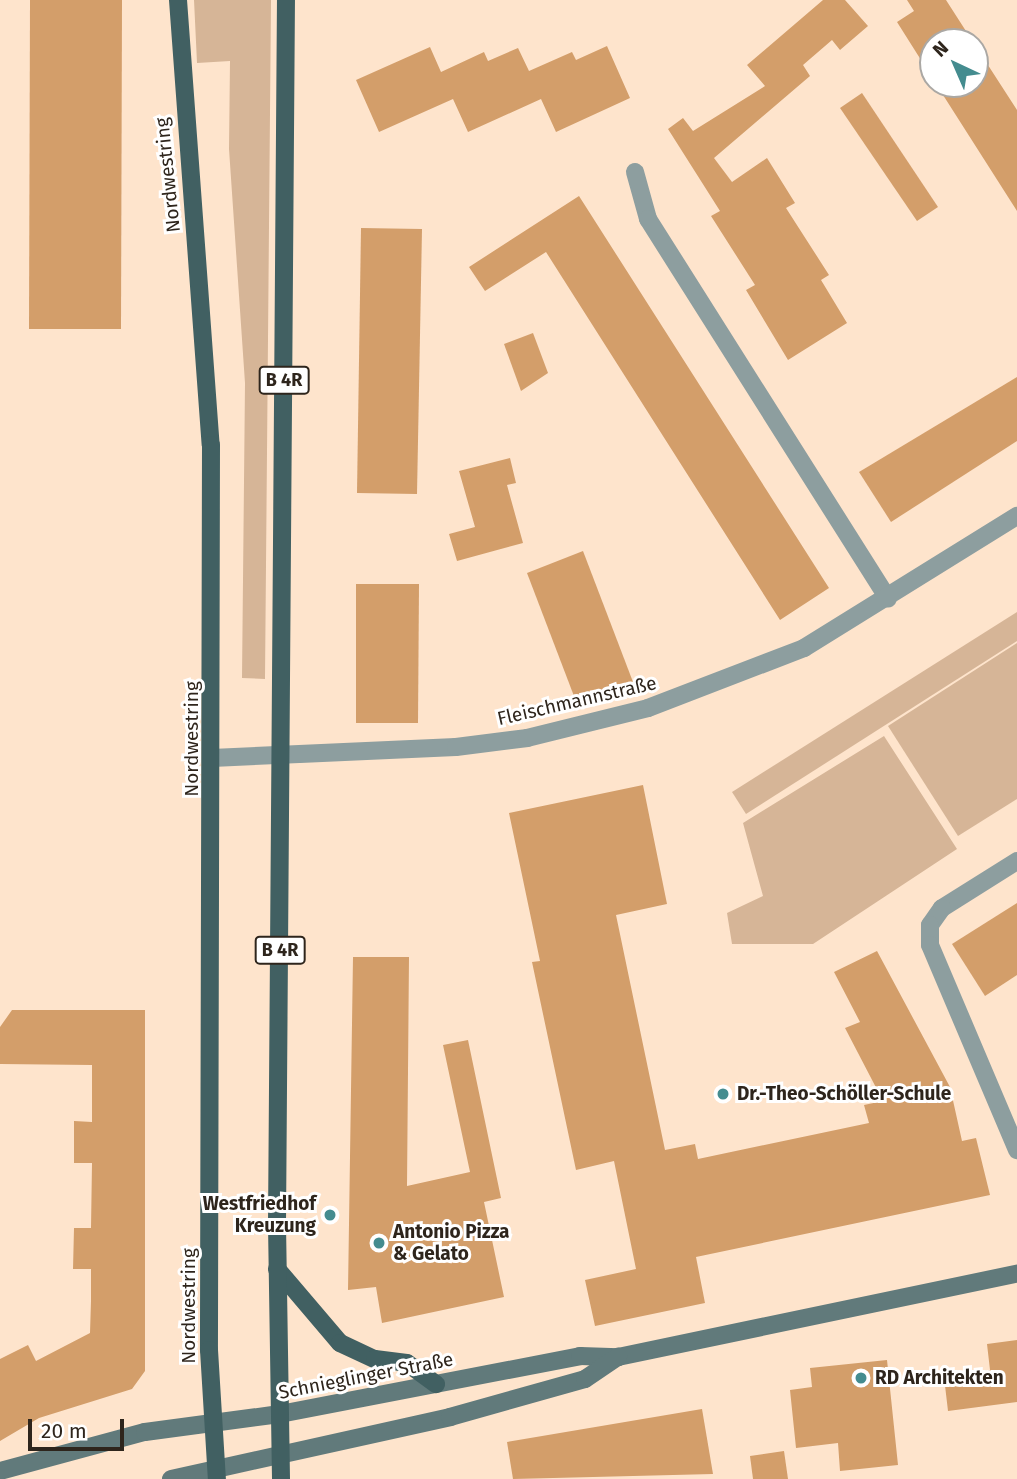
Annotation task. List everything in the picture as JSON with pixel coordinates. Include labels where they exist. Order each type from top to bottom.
[{"type":"main road","name":"Nordwestring","points":[[178,0],[211,445],[212,1423],[217,1475]]},
{"type":"main road","name":"B 4R","points":[[281,1479],[277,1269],[286,0]]},
{"type":"main road","points":[[277,1269],[340,1343],[375,1359],[407,1363],[436,1384]]},
{"type":"main road","name":"Schnieglinger Straße","points":[[0,1471],[122,1436],[280,1414],[580,1356],[618,1357],[1017,1274]]},
{"type":"main road","name":"Schnieglinger Straße","points":[[171,1479],[217,1475],[585,1380],[618,1357]]},
{"type":"street","points":[[635,172],[648,219],[888,598]]},
{"type":"street","name":"Fleischmannstraße","points":[[212,758],[280,759],[527,738],[648,708],[804,648],[1017,516]]},
{"type":"street","points":[[1017,861],[942,908],[930,925],[930,946],[1017,1150]]},
{"type":"shaded area","points":[[194,0],[271,0],[265,679],[242,678],[245,383],[229,149],[230,61],[197,63]]},
{"type":"shaded area","points":[[1017,612],[1017,641],[746,814],[732,792]]},
{"type":"shaded area","points":[[1017,643],[1017,799],[958,836],[888,726]]},
{"type":"shaded area","points":[[884,736],[957,849],[813,944],[732,944],[727,913],[763,896],[743,823]]},
{"type":"building","points":[[30,0],[122,0],[121,329],[29,329]]},
{"type":"building","points":[[823,0],[845,0],[868,26],[840,50],[832,40],[803,65],[810,76],[714,158],[732,182],[767,158],[795,203],[786,208],[829,275],[821,280],[847,323],[788,360],[746,290],[755,285],[711,216],[720,211],[668,129],[683,118],[693,131],[765,86],[747,65]]},
{"type":"building","points":[[907,0],[946,0],[964,28],[919,28],[919,57],[897,22],[914,11]]},
{"type":"building","points":[[607,46],[630,98],[556,132],[541,99],[468,132],[453,99],[379,132],[356,80],[430,47],[441,72],[484,52],[488,61],[518,48],[529,71],[572,52],[576,60]]},
{"type":"building","points":[[989,67],[1017,110],[1017,211],[945,98],[989,98]]},
{"type":"building","points":[[862,93],[938,207],[917,221],[840,108]]},
{"type":"building","points":[[579,196],[829,588],[780,620],[546,252],[485,291],[469,267]]},
{"type":"building","points":[[361,228],[422,229],[417,494],[357,493]]},
{"type":"building","points":[[533,333],[548,373],[521,391],[504,344]]},
{"type":"building","points":[[1017,377],[1017,441],[891,522],[859,472]]},
{"type":"building","points":[[510,458],[516,483],[507,485],[523,543],[457,561],[449,534],[475,527],[459,471]]},
{"type":"building","points":[[583,551],[633,682],[577,704],[527,573]]},
{"type":"building","points":[[356,584],[419,584],[418,723],[356,723]]},
{"type":"building","points":[[643,785],[667,904],[616,915],[665,1150],[695,1144],[698,1159],[869,1123],[864,1105],[883,1101],[845,1028],[860,1022],[834,972],[877,951],[950,1087],[962,1141],[976,1138],[990,1195],[696,1257],[705,1303],[595,1326],[585,1280],[636,1269],[614,1161],[576,1170],[532,962],[540,961],[509,813]]},
{"type":"building","points":[[1017,903],[1017,975],[985,996],[952,944]]},
{"type":"building","points":[[353,957],[409,957],[407,1186],[470,1172],[443,1045],[468,1040],[501,1198],[484,1202],[504,1297],[382,1323],[376,1287],[348,1290]]},
{"type":"building","points":[[12,1010],[145,1010],[145,1371],[132,1389],[39,1418],[0,1441],[0,1359],[28,1345],[36,1361],[90,1333],[91,1301],[91,1269],[73,1269],[74,1228],[91,1228],[92,1163],[74,1163],[74,1121],[92,1122],[92,1065],[0,1064],[0,1027]]},
{"type":"building","points":[[1017,1340],[1017,1402],[948,1411],[944,1377],[990,1370],[987,1344]]},
{"type":"building","points":[[887,1360],[898,1465],[840,1471],[838,1443],[796,1448],[790,1390],[812,1387],[810,1368]]},
{"type":"building","points":[[702,1409],[713,1474],[513,1479],[507,1442]]},
{"type":"building","points":[[784,1451],[788,1479],[753,1479],[750,1456]]},
{"type":"place","name":"Dr.-Theo-Schöller-Schule","points":[[723,1094]]},
{"type":"place","name":"Westfriedhof Kreuzung","points":[[330,1215]]},
{"type":"place","name":"Antonio Pizza & Gelato","points":[[379,1243]]},
{"type":"place","name":"RD Architekten","points":[[861,1378]]}]
